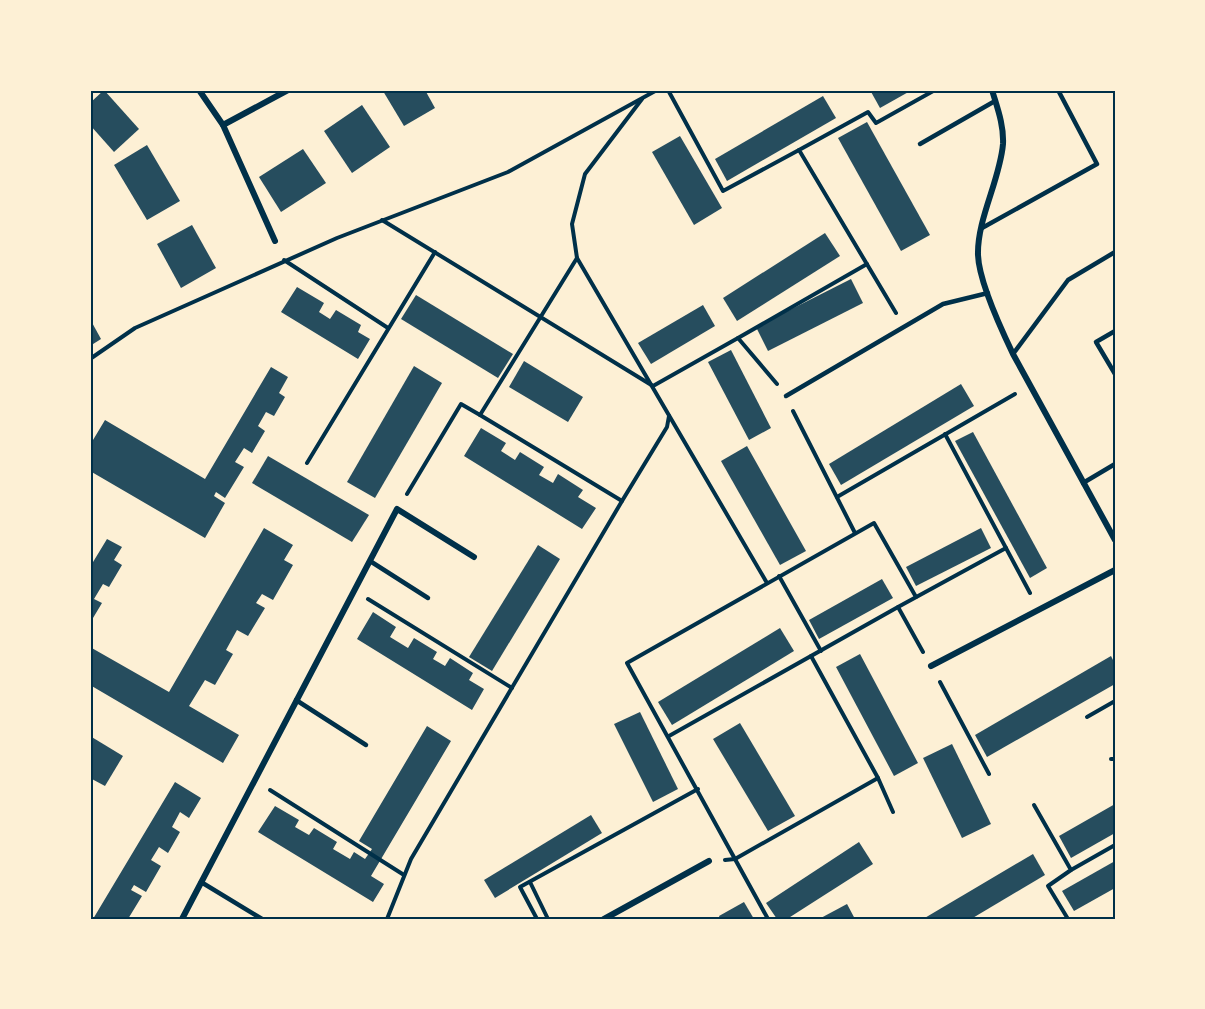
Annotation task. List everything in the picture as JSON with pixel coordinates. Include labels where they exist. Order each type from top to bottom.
[{"type":"street","points":[[199,90],[223,125],[275,241]]},
{"type":"street","points":[[223,125],[288,90]]},
{"type":"street","points":[[992,90],[1002,126],[1003,144],[982,228],[978,254],[981,273],[1000,326],[1029,386],[1115,540]]},
{"type":"street","points":[[182,919],[396,510],[474,557]]},
{"type":"street","points":[[931,666],[1115,570]]},
{"type":"street","points":[[604,919],[709,861]]},
{"type":"lane","points":[[982,228],[1097,164],[1058,90]]},
{"type":"lane","points":[[920,144],[995,100]]},
{"type":"lane","points":[[1013,354],[1068,280],[1115,252]]},
{"type":"lane","points":[[786,396],[943,304],[988,293]]},
{"type":"lane","points":[[1115,331],[1096,342],[1115,374]]},
{"type":"lane","points":[[1083,483],[1115,464]]},
{"type":"lane","points":[[370,561],[428,598]]},
{"type":"lane","points":[[296,700],[366,745]]},
{"type":"lane","points":[[201,882],[262,919]]},
{"type":"path","points":[[90,358],[135,328],[284,261],[382,220],[508,172],[657,90]]},
{"type":"path","points":[[668,90],[723,191],[868,112],[876,123],[935,90]]},
{"type":"path","points":[[644,96],[585,174],[573,224],[577,258],[767,583]]},
{"type":"path","points":[[799,150],[882,286],[904,327]]},
{"type":"path","points":[[382,220],[542,316],[652,386]]},
{"type":"path","points":[[275,241],[284,261],[388,328]]},
{"type":"path","points":[[307,463],[435,252]]},
{"type":"path","points":[[480,415],[577,258]]},
{"type":"path","points":[[652,386],[867,264]]},
{"type":"path","points":[[738,338],[786,396],[855,533]]},
{"type":"path","points":[[837,497],[1029,386]]},
{"type":"path","points":[[408,492],[461,404],[622,501]]},
{"type":"path","points":[[387,919],[411,859],[667,427],[669,416]]},
{"type":"path","points":[[945,434],[1039,610]]},
{"type":"path","points":[[768,919],[627,663],[874,523],[916,597]]},
{"type":"path","points":[[669,736],[1006,548]]},
{"type":"path","points":[[779,576],[821,651]]},
{"type":"path","points":[[354,591],[512,687]]},
{"type":"path","points":[[898,607],[989,774]]},
{"type":"path","points":[[811,656],[879,778],[893,812]]},
{"type":"path","points":[[1087,717],[1115,700]]},
{"type":"path","points":[[709,861],[735,860],[879,778]]},
{"type":"path","points":[[254,780],[404,875]]},
{"type":"path","points":[[537,919],[520,887],[698,789]]},
{"type":"path","points":[[1034,805],[1071,870]]},
{"type":"path","points":[[1068,919],[1048,886],[1115,845]]},
{"type":"path","points":[[530,882],[548,919]]},
{"type":"building","points":[[104,90],[139,129],[114,152],[90,125],[90,103]]},
{"type":"building","points":[[425,90],[435,108],[404,126],[383,91]]},
{"type":"building","points":[[870,90],[912,90],[880,108]]},
{"type":"building","points":[[823,96],[836,118],[727,181],[715,159]]},
{"type":"building","points":[[362,105],[390,147],[352,173],[324,131]]},
{"type":"building","points":[[867,122],[930,235],[901,251],[838,138]]},
{"type":"building","points":[[680,136],[722,208],[694,225],[652,152]]},
{"type":"building","points":[[147,145],[180,201],[147,220],[114,165]]},
{"type":"building","points":[[303,149],[326,183],[281,212],[259,177]]},
{"type":"building","points":[[192,225],[216,268],[181,288],[157,244]]},
{"type":"building","points":[[825,233],[840,256],[737,321],[723,298]]},
{"type":"building","points":[[851,279],[863,303],[768,351],[756,327]]},
{"type":"building","points":[[297,287],[324,303],[319,312],[330,319],[336,310],[361,325],[358,332],[370,339],[358,359],[281,312]]},
{"type":"building","points":[[416,295],[513,354],[498,378],[401,319]]},
{"type":"building","points":[[703,305],[715,326],[651,364],[638,343]]},
{"type":"building","points":[[90,319],[101,339],[90,346]]},
{"type":"building","points":[[731,350],[771,428],[749,440],[708,362]]},
{"type":"building","points":[[524,361],[583,397],[568,422],[509,387]]},
{"type":"building","points":[[414,366],[442,383],[375,498],[347,482]]},
{"type":"building","points":[[271,367],[288,377],[279,393],[285,397],[274,416],[266,412],[258,426],[265,431],[252,453],[244,448],[235,462],[244,467],[225,498],[216,492],[214,496],[225,503],[205,538],[90,471],[90,445],[105,420],[205,479]]},
{"type":"building","points":[[961,384],[974,406],[841,485],[829,464]]},
{"type":"building","points":[[481,428],[506,443],[501,451],[515,460],[520,452],[544,467],[539,475],[553,483],[558,474],[583,490],[578,497],[596,508],[582,529],[464,456]]},
{"type":"building","points":[[973,432],[1047,568],[1030,578],[955,441]]},
{"type":"building","points":[[747,446],[806,551],[780,565],[721,461]]},
{"type":"building","points":[[268,456],[369,515],[352,542],[252,483]]},
{"type":"building","points":[[264,528],[293,545],[284,560],[293,565],[273,600],[262,594],[256,603],[265,608],[248,636],[237,630],[226,650],[233,654],[215,685],[205,680],[189,706],[239,735],[223,763],[90,685],[90,647],[169,692]]},
{"type":"building","points":[[981,528],[991,548],[916,586],[906,567]]},
{"type":"building","points":[[107,539],[122,547],[114,560],[122,565],[109,587],[103,584],[94,599],[102,603],[90,623],[90,567]]},
{"type":"building","points":[[538,545],[560,559],[492,671],[469,657]]},
{"type":"building","points":[[882,579],[893,598],[819,639],[809,620]]},
{"type":"building","points":[[373,612],[396,627],[390,637],[408,648],[414,638],[437,652],[433,659],[445,666],[450,658],[473,673],[469,680],[484,689],[472,710],[357,639]]},
{"type":"building","points":[[780,628],[794,651],[672,725],[658,702]]},
{"type":"building","points":[[860,654],[918,763],[894,776],[836,667]]},
{"type":"building","points":[[1111,656],[1115,664],[1115,684],[987,757],[975,735]]},
{"type":"building","points":[[640,712],[678,789],[653,802],[614,724]]},
{"type":"building","points":[[740,723],[795,816],[768,831],[713,739]]},
{"type":"building","points":[[427,726],[451,741],[371,876],[384,884],[373,902],[258,832],[275,806],[299,820],[295,827],[309,835],[314,828],[337,842],[333,849],[350,859],[354,852],[365,859],[372,849],[359,841]]},
{"type":"building","points":[[90,736],[123,756],[105,786],[90,778]]},
{"type":"building","points":[[952,744],[991,824],[962,838],[923,758]]},
{"type":"building","points":[[175,782],[201,798],[189,818],[180,812],[172,827],[180,832],[168,853],[159,847],[151,860],[161,866],[146,892],[134,885],[131,890],[142,896],[128,919],[118,917],[117,919],[93,919]]},
{"type":"building","points":[[1115,804],[1115,833],[1071,858],[1059,836]]},
{"type":"building","points":[[591,815],[602,833],[495,898],[484,880]]},
{"type":"building","points":[[859,842],[873,864],[787,919],[777,919],[766,903]]},
{"type":"building","points":[[1033,854],[1045,875],[971,919],[923,919]]},
{"type":"building","points":[[1115,861],[1115,888],[1074,911],[1062,891]]},
{"type":"building","points":[[744,902],[754,919],[720,919],[719,916]]},
{"type":"building","points":[[847,904],[855,919],[819,919]]}]
